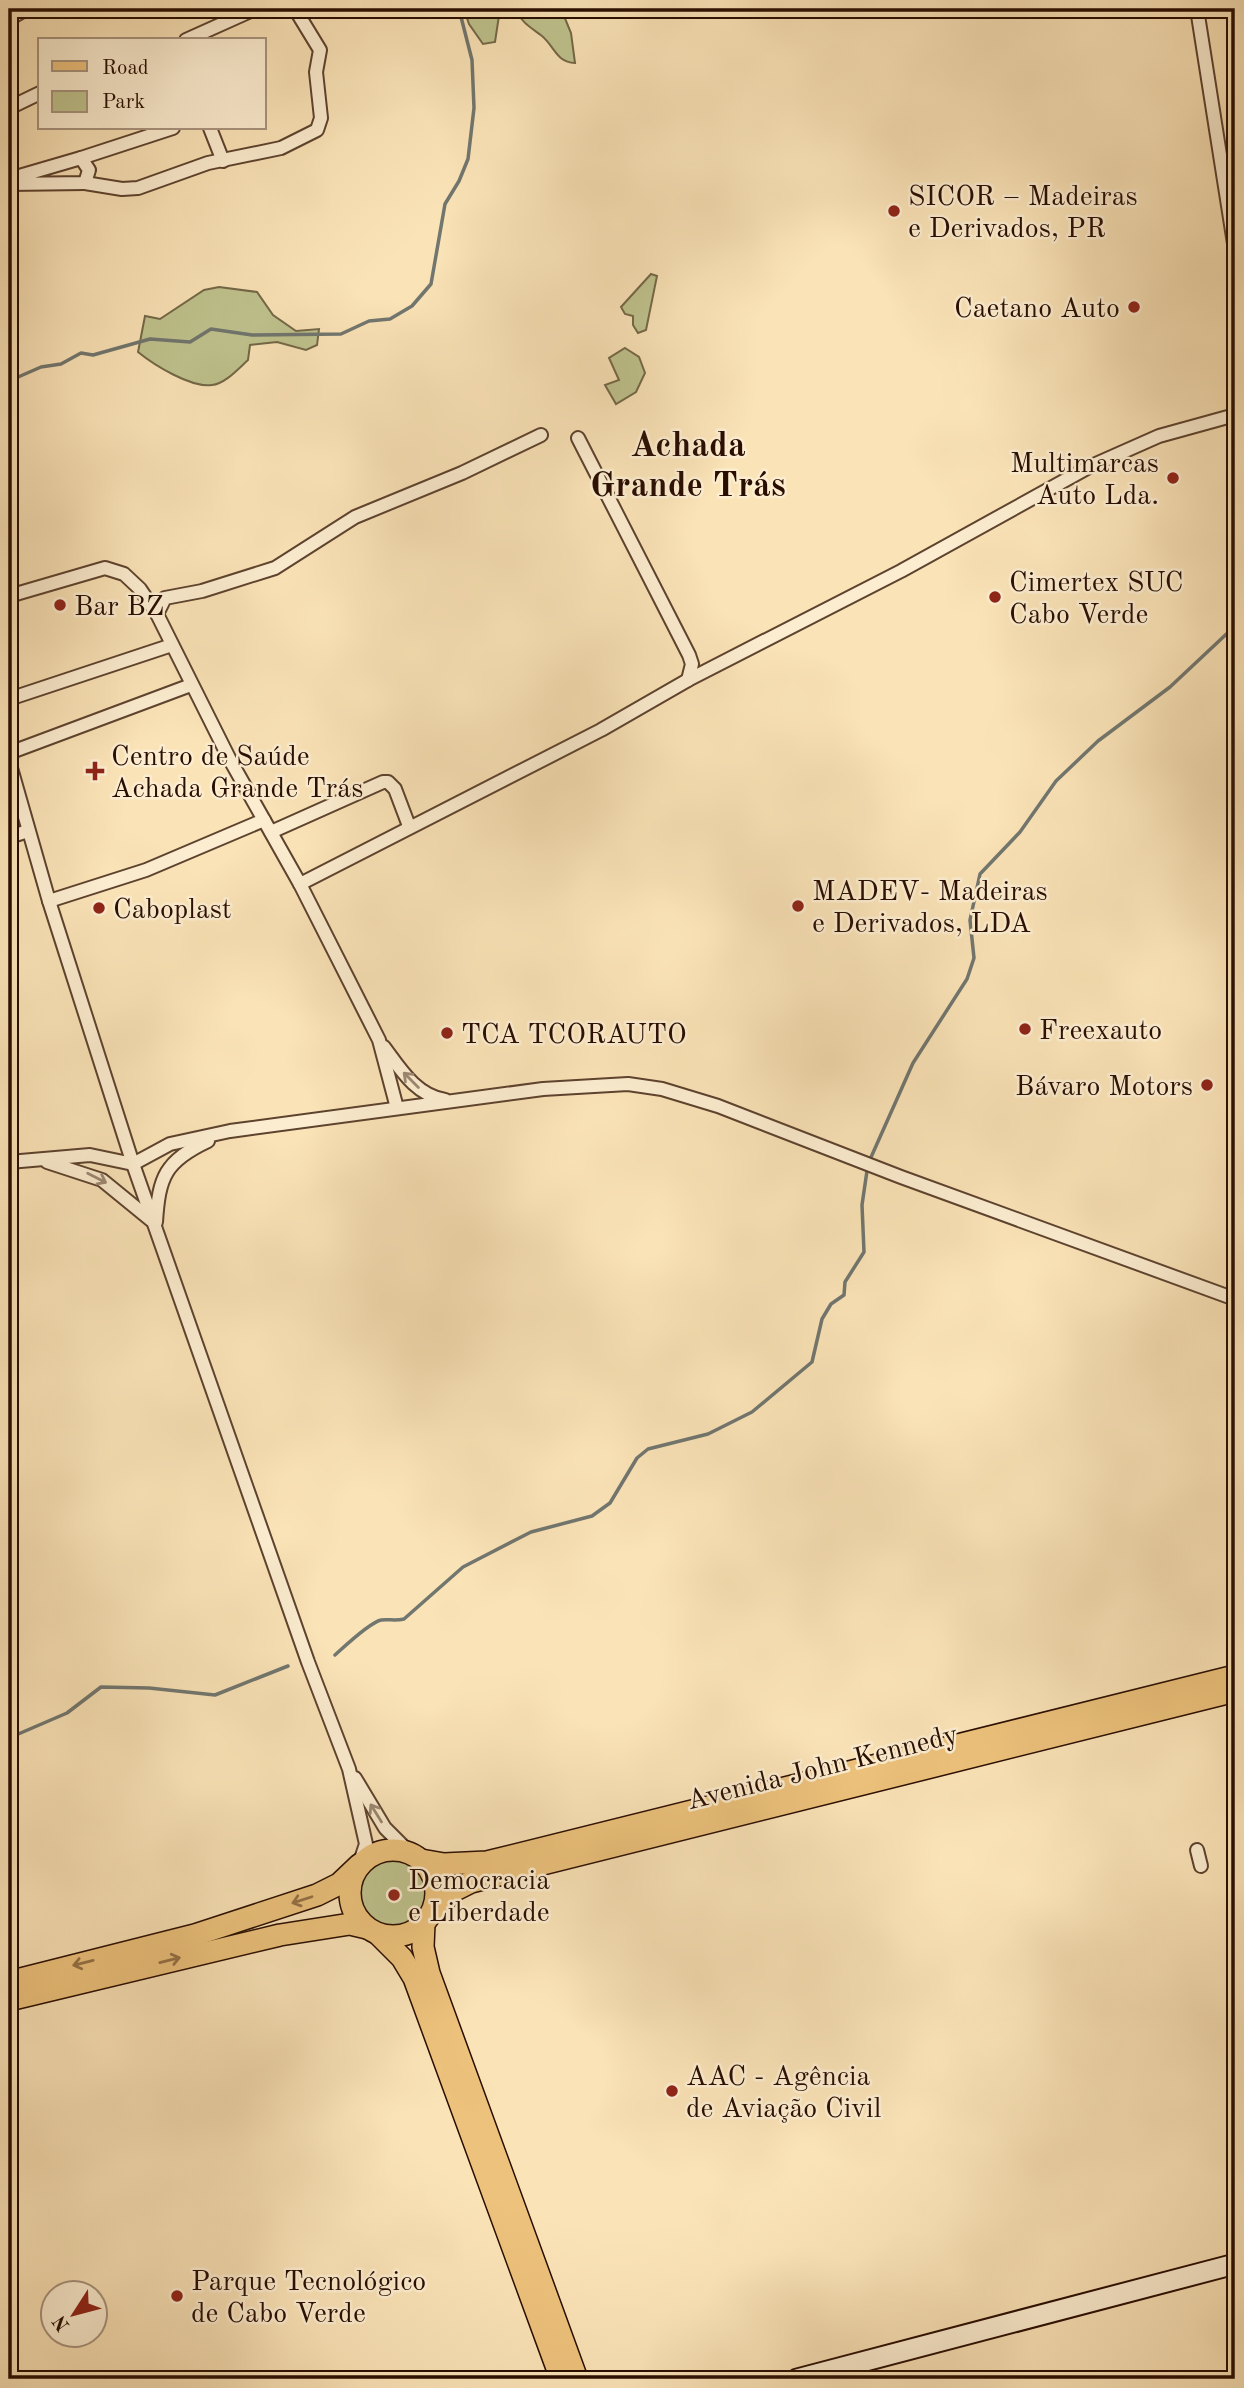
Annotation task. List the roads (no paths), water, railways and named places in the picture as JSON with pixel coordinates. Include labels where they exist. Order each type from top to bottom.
[{"type":"main road","name":"Avenida John Kennedy","points":[[416,1856],[444,1864],[487,1862],[1235,1676]]},
{"type":"main road","name":"Avenida John Kennedy","points":[[428,1918],[455,1890],[471,1882],[1235,1691]]},
{"type":"main road","points":[[9,1982],[195,1935],[307,1899],[339,1884],[359,1865],[384,1850],[416,1856],[436,1885],[423,1947],[429,1973],[577,2379]]},
{"type":"main road","points":[[359,1865],[351,1878],[350,1899],[357,1918],[402,1958],[414,1979],[561,2379]]},
{"type":"main road","points":[[9,2000],[280,1935],[350,1924],[403,1936],[428,1918]]},
{"type":"main road","points":[[807,2378],[1235,2264]]},
{"type":"street","points":[[9,19],[26,9]]},
{"type":"street","points":[[190,38],[255,9]]},
{"type":"street","points":[[9,181],[85,183],[122,189],[138,188],[208,163],[281,148],[312,135],[320,125],[315,80],[320,50],[295,9]]},
{"type":"street","points":[[1197,9],[1235,250]]},
{"type":"street","points":[[9,108],[38,94]]},
{"type":"street","points":[[9,181],[167,130]]},
{"type":"street","points":[[211,130],[223,161]]},
{"type":"street","points":[[81,159],[89,170],[85,183]]},
{"type":"street","points":[[300,884],[601,730],[688,680],[901,571],[1119,453],[1159,436],[1235,415]]},
{"type":"street","points":[[157,614],[165,598],[202,591],[275,568],[355,517],[462,473],[541,435]]},
{"type":"street","points":[[578,438],[689,655],[692,664],[688,680]]},
{"type":"street","points":[[9,596],[105,568],[132,581],[157,614],[191,685],[300,884],[379,1040],[415,1086],[433,1097],[456,1101]]},
{"type":"street","points":[[9,699],[172,645]]},
{"type":"street","points":[[9,753],[191,685]]},
{"type":"street","points":[[9,761],[49,901],[133,1164],[307,1662],[349,1769],[366,1844],[359,1865]]},
{"type":"street","points":[[271,832],[383,782],[388,782],[395,789],[409,826]]},
{"type":"street","points":[[49,901],[146,870],[264,820]]},
{"type":"street","points":[[9,837],[28,831]]},
{"type":"street","points":[[379,1040],[397,1108]]},
{"type":"street","points":[[9,1162],[90,1155],[133,1164],[170,1144],[230,1131],[572,1086],[628,1084],[689,1096],[880,1170],[1235,1299]]},
{"type":"street","points":[[156,1226],[158,1189],[173,1162],[193,1148],[230,1131]]},
{"type":"street","points":[[32,1160],[69,1167],[102,1180],[156,1226]]},
{"type":"street","points":[[349,1769],[385,1828],[416,1856]]},
{"type":"street","points":[[1197,1850],[1201,1866]]},
{"type":"waterway","points":[[9,381],[41,367],[61,364],[81,353],[93,355],[150,339],[190,342],[211,329],[252,335],[341,334],[369,321],[390,319],[412,306],[431,284],[445,204],[468,159],[474,108],[472,60],[459,9]]},
{"type":"waterway","points":[[335,1655],[370,1625],[381,1620],[404,1619],[463,1567],[531,1532],[592,1516],[610,1503],[637,1458],[648,1449],[708,1434],[752,1412],[812,1362],[822,1319],[831,1304],[844,1295],[845,1282],[864,1252],[862,1205],[868,1164],[913,1063],[967,979],[974,958],[970,920],[980,874],[1020,832],[1056,781],[1098,741],[1170,687],[1235,626]]},
{"type":"waterway","points":[[9,1738],[67,1713],[101,1687],[149,1688],[215,1695],[288,1666]]},
{"type":"place","name":"SICOR – Madeiras e Derivados, PR","points":[[894,211]]},
{"type":"place","name":"Caetano Auto","points":[[1134,307]]},
{"type":"place","name":"Multimarcas Auto Lda.","points":[[1173,478]]},
{"type":"place","name":"Cimertex SUC Cabo Verde","points":[[995,597]]},
{"type":"place","name":"Bar BZ","points":[[60,605]]},
{"type":"place","name":"Centro de Saúde Achada Grande Trás","points":[[95,771]]},
{"type":"place","name":"MADEV- Madeiras e Derivados, LDA","points":[[798,906]]},
{"type":"place","name":"Caboplast","points":[[99,908]]},
{"type":"place","name":"Freexauto","points":[[1025,1029]]},
{"type":"place","name":"TCA TCORAUTO","points":[[447,1033]]},
{"type":"place","name":"Bávaro Motors","points":[[1207,1085]]},
{"type":"place","name":"Democracia e Liberdade","points":[[394,1895]]},
{"type":"place","name":"AAC - Agência de Aviação Civil","points":[[672,2091]]},
{"type":"place","name":"Parque Tecnológico de Cabo Verde","points":[[177,2296]]},
{"type":"district","name":"Achada Grande Trás","points":[[688,464]]}]
